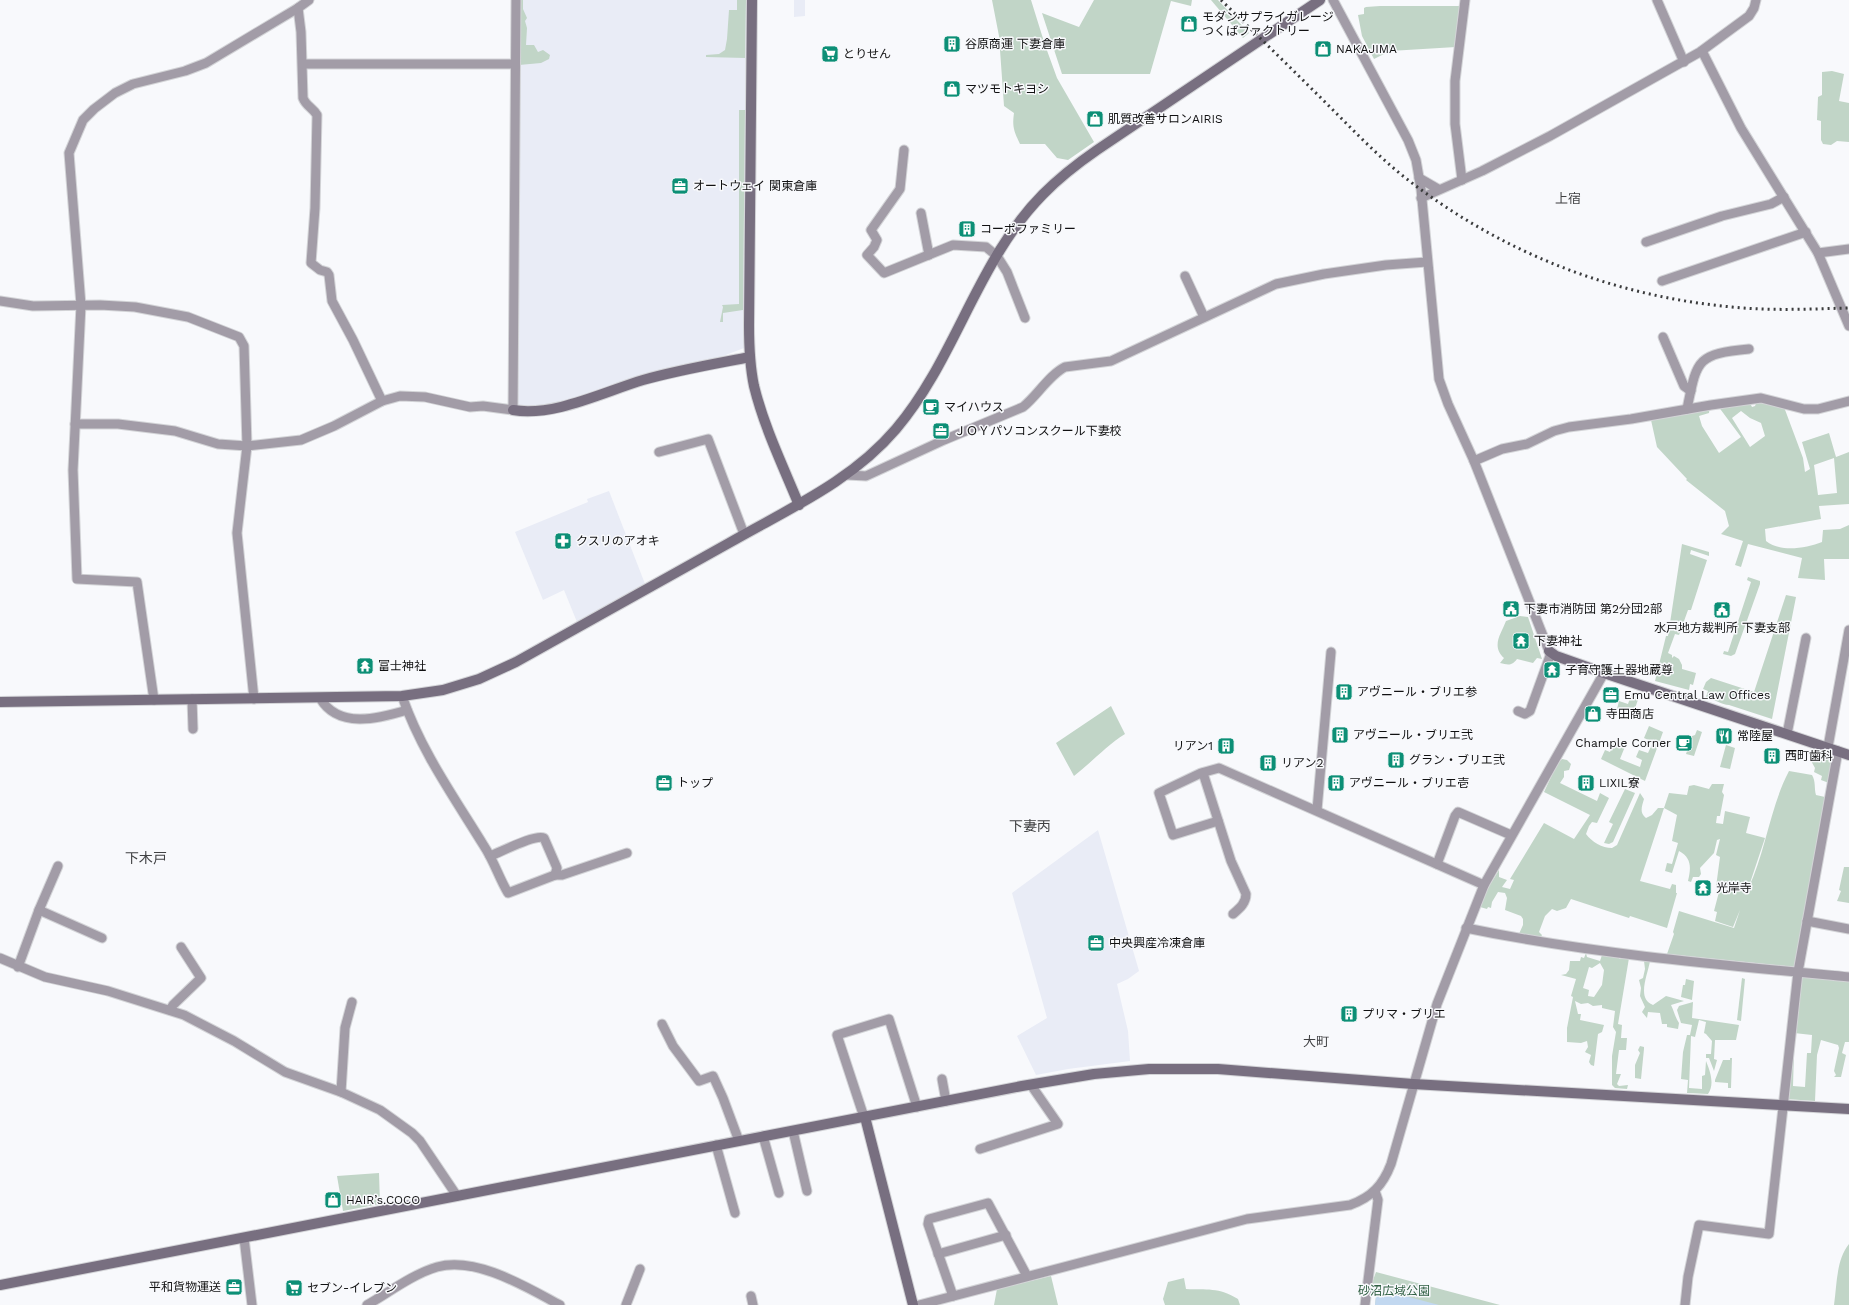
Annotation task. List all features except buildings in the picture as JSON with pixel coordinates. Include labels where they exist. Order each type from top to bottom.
[{"type":"street","points":[[154,700],[137,582],[77,579],[73,470],[81,305],[69,154],[83,120],[94,109],[115,93],[134,84],[185,71],[206,63],[309,0]]},
{"type":"street","points":[[513,410],[516,0]]},
{"type":"street","points":[[752,0],[750,357],[754,386],[764,418],[798,505]]},
{"type":"street","points":[[0,702],[402,696],[444,690],[479,679],[516,662],[798,505],[847,475],[887,438],[920,396],[997,256],[1012,232],[1030,208],[1061,176],[1261,38],[1320,0]]},
{"type":"street","points":[[1332,0],[1408,140],[1416,160],[1422,198],[1439,378],[1448,404],[1474,461],[1550,652],[1530,711],[1525,714],[1518,711]]},
{"type":"street","points":[[1462,180],[1455,124],[1455,81],[1465,0]]},
{"type":"street","points":[[1657,0],[1684,62]]},
{"type":"street","points":[[1422,198],[1438,189],[1462,180],[1550,136],[1684,62],[1702,51],[1749,16],[1754,8],[1756,0]]},
{"type":"street","points":[[298,8],[302,32],[303,98],[305,104],[314,110],[317,115],[315,208],[311,263],[320,270],[327,272],[329,275],[332,301],[353,340],[382,401]]},
{"type":"street","points":[[1702,51],[1741,128],[1818,253],[1849,326]]},
{"type":"street","points":[[303,64],[515,64]]},
{"type":"street","points":[[904,150],[900,189],[871,230],[877,240],[874,247],[867,255],[884,273],[953,245],[986,247],[997,256],[1007,272],[1026,318]]},
{"type":"street","points":[[1419,178],[1438,189]]},
{"type":"street","points":[[1646,242],[1722,216],[1771,204],[1784,197]]},
{"type":"street","points":[[921,213],[929,255]]},
{"type":"street","points":[[1662,281],[1806,232]]},
{"type":"street","points":[[1818,253],[1849,249]]},
{"type":"street","points":[[847,475],[866,476],[944,440],[1016,411],[1033,399],[1053,376],[1065,367],[1111,361],[1276,284],[1332,273],[1386,265],[1427,262]]},
{"type":"street","points":[[1185,276],[1204,317]]},
{"type":"street","points":[[0,301],[33,306],[81,305],[135,307],[188,317],[239,337],[244,346],[248,446],[237,533],[254,699]]},
{"type":"street","points":[[1663,337],[1684,386],[1691,391]]},
{"type":"street","points":[[1687,409],[1696,370],[1702,362],[1719,353],[1749,349]]},
{"type":"street","points":[[75,424],[118,424],[175,431],[218,444],[248,446],[301,440],[334,426],[382,401],[400,396],[445,400],[470,407],[483,406],[531,411],[558,407],[643,380],[750,357]]},
{"type":"street","points":[[1474,461],[1502,450],[1527,444],[1564,428],[1761,398],[1804,409],[1818,409],[1849,401]]},
{"type":"street","points":[[659,452],[708,439],[744,534]]},
{"type":"street","points":[[1828,748],[1849,630]]},
{"type":"street","points":[[1787,734],[1806,638]]},
{"type":"street","points":[[1317,810],[1331,652]]},
{"type":"street","points":[[1550,652],[1604,673],[1849,755]]},
{"type":"street","points":[[919,1305],[1247,1220],[1350,1205],[1364,1199],[1375,1191],[1386,1177],[1391,1164],[1437,1004],[1484,885],[1604,673]]},
{"type":"street","points":[[402,696],[406,710],[433,764],[490,856],[508,893],[556,875],[562,875],[627,853]]},
{"type":"street","points":[[320,698],[332,711],[350,718],[377,719],[406,710]]},
{"type":"street","points":[[192,699],[192,729]]},
{"type":"street","points":[[1686,1305],[1688,1277],[1699,1225],[1769,1234],[1798,972],[1838,751]]},
{"type":"street","points":[[1218,821],[1173,835],[1159,793],[1203,773],[1219,768],[1484,885]]},
{"type":"street","points":[[1203,773],[1231,861],[1246,894],[1246,899],[1242,906],[1233,914]]},
{"type":"street","points":[[1437,864],[1455,816],[1458,812],[1511,835]]},
{"type":"street","points":[[490,856],[538,836],[542,837],[544,838],[557,868],[556,875]]},
{"type":"street","points":[[18,967],[39,910],[58,866]]},
{"type":"street","points":[[39,910],[102,938]]},
{"type":"street","points":[[1807,921],[1849,929]]},
{"type":"street","points":[[1466,928],[1550,944],[1616,953],[1849,977]]},
{"type":"street","points":[[170,1010],[173,1004],[201,978],[182,947]]},
{"type":"street","points":[[0,958],[18,967],[45,977],[108,991],[184,1015],[285,1072],[340,1092],[380,1110],[412,1133],[428,1151],[457,1196]]},
{"type":"street","points":[[340,1092],[345,1028],[352,1002]]},
{"type":"street","points":[[914,1305],[865,1117],[837,1035],[889,1019],[917,1107]]},
{"type":"street","points":[[662,1024],[673,1046],[699,1081],[701,1082],[712,1075],[739,1141]]},
{"type":"street","points":[[0,1285],[716,1145],[1094,1074],[1162,1069],[1218,1069],[1413,1084],[1849,1109]]},
{"type":"street","points":[[942,1079],[946,1101]]},
{"type":"street","points":[[980,1149],[1058,1124],[1030,1085]]},
{"type":"street","points":[[793,1131],[807,1191]]},
{"type":"street","points":[[763,1136],[779,1192]]},
{"type":"street","points":[[716,1145],[735,1213]]},
{"type":"street","points":[[1365,1305],[1378,1200],[1375,1191]]},
{"type":"street","points":[[953,1296],[928,1224],[929,1219],[988,1203],[1028,1276]]},
{"type":"street","points":[[938,1254],[1006,1235]]},
{"type":"street","points":[[244,1238],[252,1305]]},
{"type":"street","points":[[366,1305],[425,1272],[436,1267],[454,1264],[480,1268],[498,1275],[560,1305]]},
{"type":"street","points":[[626,1305],[640,1269]]},
{"type":"street","points":[[751,1296],[753,1305]]},
{"type":"shaded area","points":[[520,0],[746,0],[744,348],[723,356],[631,379],[560,403],[526,408],[517,406]]},
{"type":"shaded area","points":[[794,0],[805,0],[805,16],[794,17]]},
{"type":"shaded area","points":[[609,491],[647,589],[579,627],[564,590],[543,600],[515,532],[588,502],[587,499]]},
{"type":"shaded area","points":[[1098,830],[1139,971],[1128,979],[1117,984],[1128,1031],[1130,1061],[1068,1069],[1036,1075],[1017,1036],[1047,1018],[1012,893]]},
{"type":"green space","points":[[520,0],[523,0],[523,9],[527,18],[525,21],[527,28],[526,45],[534,45],[538,52],[543,50],[550,55],[549,59],[541,63],[519,65],[518,48],[521,39]]},
{"type":"green space","points":[[737,0],[746,0],[745,58],[706,57],[706,55],[719,54],[725,50],[729,10],[737,10]]},
{"type":"green space","points":[[992,0],[1031,0],[1057,78],[1094,142],[1068,160],[1057,158],[1045,144],[1020,144],[1016,136],[1013,122],[1014,113],[1004,106],[999,36]]},
{"type":"green space","points":[[1094,0],[1192,0],[1191,6],[1171,1],[1150,74],[1062,74],[1042,13],[1079,27]]},
{"type":"green space","points":[[1211,0],[1218,0],[1249,33],[1243,38]]},
{"type":"green space","points":[[1462,6],[1456,47],[1390,51],[1374,59],[1362,36],[1358,15],[1364,14],[1364,8],[1366,7]]},
{"type":"green space","points":[[1832,71],[1844,74],[1839,101],[1849,103],[1849,142],[1837,141],[1831,145],[1823,144],[1821,140],[1821,121],[1817,120],[1818,97],[1822,95],[1822,72]]},
{"type":"green space","points":[[739,110],[745,110],[743,310],[723,313],[723,322],[720,322],[723,307],[722,305],[739,304]]},
{"type":"green space","points":[[1757,401],[1784,407],[1803,458],[1805,472],[1810,469],[1802,442],[1829,433],[1836,457],[1849,452],[1849,504],[1819,506],[1821,519],[1765,529],[1766,541],[1772,545],[1794,548],[1822,542],[1823,530],[1840,529],[1849,525],[1849,559],[1824,559],[1825,580],[1798,578],[1802,558],[1748,544],[1741,567],[1735,565],[1743,541],[1721,534],[1729,526],[1725,511],[1686,480],[1687,479],[1657,447],[1651,420],[1710,406],[1709,413],[1699,416],[1702,426],[1719,453],[1741,437],[1718,406],[1750,403],[1752,407],[1755,406]],"holes":[[[1741,411],[1750,418],[1761,423],[1765,436],[1750,447],[1732,418]],[[1834,458],[1837,493],[1818,495],[1814,465]]]},
{"type":"green space","points":[[1682,544],[1709,552],[1709,556],[1691,550],[1690,554],[1707,560],[1691,610],[1688,610],[1679,635],[1675,634],[1668,653],[1672,655],[1672,658],[1674,656],[1679,659],[1682,669],[1696,673],[1693,685],[1690,684],[1689,690],[1655,681],[1666,636],[1668,636]]},
{"type":"green space","points":[[1748,577],[1760,581],[1760,584],[1735,654],[1731,656],[1723,654],[1724,651],[1728,652],[1751,582],[1747,580]]},
{"type":"green space","points":[[1786,595],[1796,597],[1772,719],[1706,697],[1708,691],[1703,689],[1706,682],[1711,678],[1754,692]]},
{"type":"green space","points":[[1520,616],[1528,617],[1542,659],[1537,658],[1533,663],[1517,659],[1510,664],[1500,663],[1504,658],[1498,649],[1498,640],[1500,635],[1506,621]]},
{"type":"green space","points":[[1632,692],[1640,694],[1633,714],[1617,709],[1619,701],[1628,704]]},
{"type":"green space","points":[[1111,706],[1125,734],[1074,776],[1056,743]]},
{"type":"green space","points":[[1649,726],[1663,732],[1645,781],[1601,759],[1605,750],[1610,752],[1615,740],[1626,744],[1620,759],[1640,767],[1642,760],[1636,757],[1639,750],[1648,753],[1653,742],[1644,738]]},
{"type":"green space","points":[[1697,730],[1702,732],[1694,756],[1686,754],[1692,736],[1695,735]]},
{"type":"green space","points":[[1726,745],[1735,748],[1730,769],[1720,767]]},
{"type":"green space","points":[[1816,753],[1834,758],[1829,783],[1821,780],[1822,776],[1814,772],[1815,768],[1810,759]]},
{"type":"green space","points":[[1562,759],[1567,760],[1571,764],[1569,770],[1564,771],[1564,777],[1560,783],[1597,801],[1600,793],[1609,798],[1597,823],[1592,822],[1586,834],[1591,840],[1601,846],[1612,848],[1617,845],[1640,793],[1644,799],[1642,814],[1646,818],[1652,815],[1658,808],[1664,808],[1640,881],[1670,889],[1672,884],[1676,885],[1677,893],[1667,928],[1630,916],[1629,918],[1571,899],[1566,908],[1557,911],[1552,909],[1545,916],[1539,932],[1542,935],[1540,939],[1518,936],[1523,925],[1523,919],[1521,916],[1505,910],[1507,898],[1505,893],[1498,892],[1492,902],[1491,908],[1488,907],[1487,909],[1480,907],[1488,888],[1499,870],[1499,877],[1507,880],[1502,887],[1510,889],[1514,880],[1510,879],[1544,823],[1574,839],[1590,815],[1544,792],[1552,775],[1552,770]]},
{"type":"green space","points":[[1789,771],[1812,775],[1816,795],[1825,797],[1796,967],[1667,954],[1674,934],[1673,932],[1679,911],[1734,928],[1740,910],[1733,927],[1715,921],[1717,912],[1714,911],[1720,888],[1716,887],[1720,857],[1716,855],[1720,839],[1717,840],[1714,853],[1700,868],[1701,874],[1699,877],[1693,877],[1691,882],[1688,881],[1690,864],[1686,857],[1679,851],[1672,873],[1665,871],[1667,863],[1672,864],[1678,843],[1672,841],[1677,815],[1664,808],[1669,793],[1687,795],[1689,786],[1694,785],[1709,789],[1712,784],[1724,784],[1722,792],[1724,795],[1720,816],[1717,816],[1716,823],[1723,824],[1725,811],[1750,817],[1746,833],[1765,838],[1748,889],[1759,860],[1777,799]]},
{"type":"green space","points":[[1625,789],[1635,793],[1613,842],[1609,844],[1604,843],[1613,824],[1609,822]]},
{"type":"green space","points":[[1844,867],[1849,867],[1849,903],[1837,901],[1841,891],[1839,890]]},
{"type":"green space","points":[[1586,953],[1587,957],[1600,961],[1602,955],[1616,956],[1620,959],[1623,957],[1629,958],[1618,1024],[1622,1025],[1621,1038],[1627,1038],[1626,1050],[1619,1050],[1616,1074],[1621,1074],[1617,1084],[1619,1086],[1628,1085],[1627,1089],[1615,1088],[1612,1085],[1612,1056],[1616,1032],[1613,1027],[1615,1011],[1602,1008],[1602,1005],[1593,1006],[1588,1003],[1581,1004],[1575,1001],[1578,1014],[1581,1014],[1580,1020],[1604,1025],[1602,1032],[1598,1034],[1594,1066],[1589,1062],[1591,1055],[1585,1052],[1588,1047],[1587,1041],[1581,1043],[1567,1042],[1567,1028],[1573,997],[1571,996],[1576,979],[1561,975],[1566,974],[1569,970],[1570,961],[1580,961],[1581,957],[1584,958]],"holes":[[[1600,963],[1604,970],[1602,985],[1594,997],[1588,996],[1589,990],[1583,988],[1589,967],[1592,968]]]},
{"type":"green space","points":[[1644,961],[1650,961],[1644,986],[1645,997],[1648,1002],[1653,1005],[1666,996],[1684,1001],[1671,1005],[1679,1023],[1678,1029],[1667,1027],[1667,1024],[1662,1024],[1660,1013],[1648,1012],[1647,1018],[1642,1012],[1645,1007],[1640,996],[1641,988],[1639,980],[1643,978],[1645,969]]},
{"type":"green space","points":[[1800,974],[1849,979],[1849,1042],[1845,1042],[1842,1053],[1846,1055],[1841,1077],[1834,1077],[1836,1075],[1834,1071],[1839,1048],[1838,1045],[1821,1040],[1817,1055],[1815,1101],[1786,1099],[1794,1052],[1793,1086],[1805,1087],[1807,1053],[1811,1053],[1812,1035],[1794,1033]]},
{"type":"green space","points":[[1742,978],[1745,979],[1741,1021],[1737,1020]]},
{"type":"green space","points":[[1686,979],[1694,981],[1692,1000],[1681,997],[1683,985],[1685,985]]},
{"type":"green space","points":[[1693,1002],[1692,1018],[1739,1025],[1736,1040],[1715,1040],[1714,1059],[1717,1060],[1714,1071],[1709,1058],[1706,1058],[1706,1054],[1711,1054],[1712,1041],[1704,1033],[1706,1022],[1699,1020],[1695,1037],[1691,1036],[1689,1088],[1702,1089],[1702,1076],[1705,1075],[1706,1061],[1711,1082],[1708,1094],[1687,1093],[1688,1080],[1681,1079],[1683,1052],[1687,1035],[1690,1035],[1692,1025],[1681,1023],[1677,1010],[1679,1006]]},
{"type":"green space","points":[[1640,1046],[1644,1047],[1641,1079],[1635,1078],[1635,1065],[1640,1053],[1638,1050]]},
{"type":"green space","points":[[1730,1058],[1732,1058],[1731,1088],[1728,1088],[1728,1083],[1715,1082],[1715,1080],[1723,1060],[1730,1060]]},
{"type":"green space","points":[[379,1173],[380,1204],[343,1211],[337,1176]]},
{"type":"green space","points":[[1849,1244],[1849,1305],[1834,1305],[1839,1265]]},
{"type":"green space","name":"砂沼広域公園","points":[[1376,1272],[1500,1305],[1375,1305],[1376,1296],[1379,1293],[1372,1283]]},
{"type":"green space","points":[[1051,1276],[1058,1305],[994,1305],[997,1289]]},
{"type":"green space","points":[[1184,1278],[1186,1289],[1212,1290],[1225,1293],[1238,1299],[1240,1305],[1165,1305],[1163,1299],[1168,1282]]},
{"type":"water","points":[[1386,1291],[1439,1305],[1375,1305],[1376,1296]]},
{"type":"railway","points":[[1221,0],[1393,168],[1439,203],[1477,227],[1517,248],[1558,266],[1600,280],[1643,292],[1687,301],[1761,309],[1849,308]]},
{"type":"place","name":"モダンサプライガレージ つくばファクトリー","points":[[1189,24]]},
{"type":"place","name":"谷原商運 下妻倉庫","points":[[952,44]]},
{"type":"place","name":"NAKAJIMA","points":[[1323,49]]},
{"type":"place","name":"とりせん","points":[[830,54]]},
{"type":"place","name":"マツモトキヨシ","points":[[952,89]]},
{"type":"place","name":"肌質改善サロンAIRIS","points":[[1095,119]]},
{"type":"place","name":"オートウェイ 関東倉庫","points":[[680,186]]},
{"type":"place","name":"コーポファミリー","points":[[967,229]]},
{"type":"place","name":"マイハウス","points":[[931,407]]},
{"type":"place","name":"ＪＯＹパソコンスクール下妻校","points":[[941,431]]},
{"type":"place","name":"クスリのアオキ","points":[[563,541]]},
{"type":"place","name":"下妻市消防団 第2分団2部","points":[[1511,609]]},
{"type":"place","name":"水戸地方裁判所 下妻支部","points":[[1722,610]]},
{"type":"place","name":"下妻神社","points":[[1521,641]]},
{"type":"place","name":"富士神社","points":[[365,666]]},
{"type":"place","name":"子育守護土器地蔵尊","points":[[1552,670]]},
{"type":"place","name":"アヴニール・ブリエ参","points":[[1344,692]]},
{"type":"place","name":"Emu Central Law Offices","points":[[1611,695]]},
{"type":"place","name":"寺田商店","points":[[1593,714]]},
{"type":"place","name":"アヴニール・ブリエ弐","points":[[1340,735]]},
{"type":"place","name":"常陸屋","points":[[1724,736]]},
{"type":"place","name":"Chample Corner","points":[[1684,743]]},
{"type":"place","name":"リアン1","points":[[1226,746]]},
{"type":"place","name":"西町歯科","points":[[1772,756]]},
{"type":"place","name":"グラン・ブリエ弐","points":[[1396,760]]},
{"type":"place","name":"リアン2","points":[[1268,763]]},
{"type":"place","name":"トップ","points":[[664,783]]},
{"type":"place","name":"アヴニール・ブリエ壱","points":[[1336,783]]},
{"type":"place","name":"LIXIL寮","points":[[1586,783]]},
{"type":"place","name":"光岸寺","points":[[1703,888]]},
{"type":"place","name":"中央興産冷凍倉庫","points":[[1096,943]]},
{"type":"place","name":"プリマ・ブリエ","points":[[1349,1014]]},
{"type":"place","name":"HAIR’s.COCO","points":[[333,1200]]},
{"type":"place","name":"平和貨物運送","points":[[234,1287]]},
{"type":"place","name":"セブン-イレブン","points":[[294,1288]]},
{"type":"district","name":"上宿","points":[[1568,198]]},
{"type":"district","name":"下妻丙","points":[[1030,826]]},
{"type":"district","name":"下木戸","points":[[146,858]]},
{"type":"district","name":"大町","points":[[1316,1041]]}]
